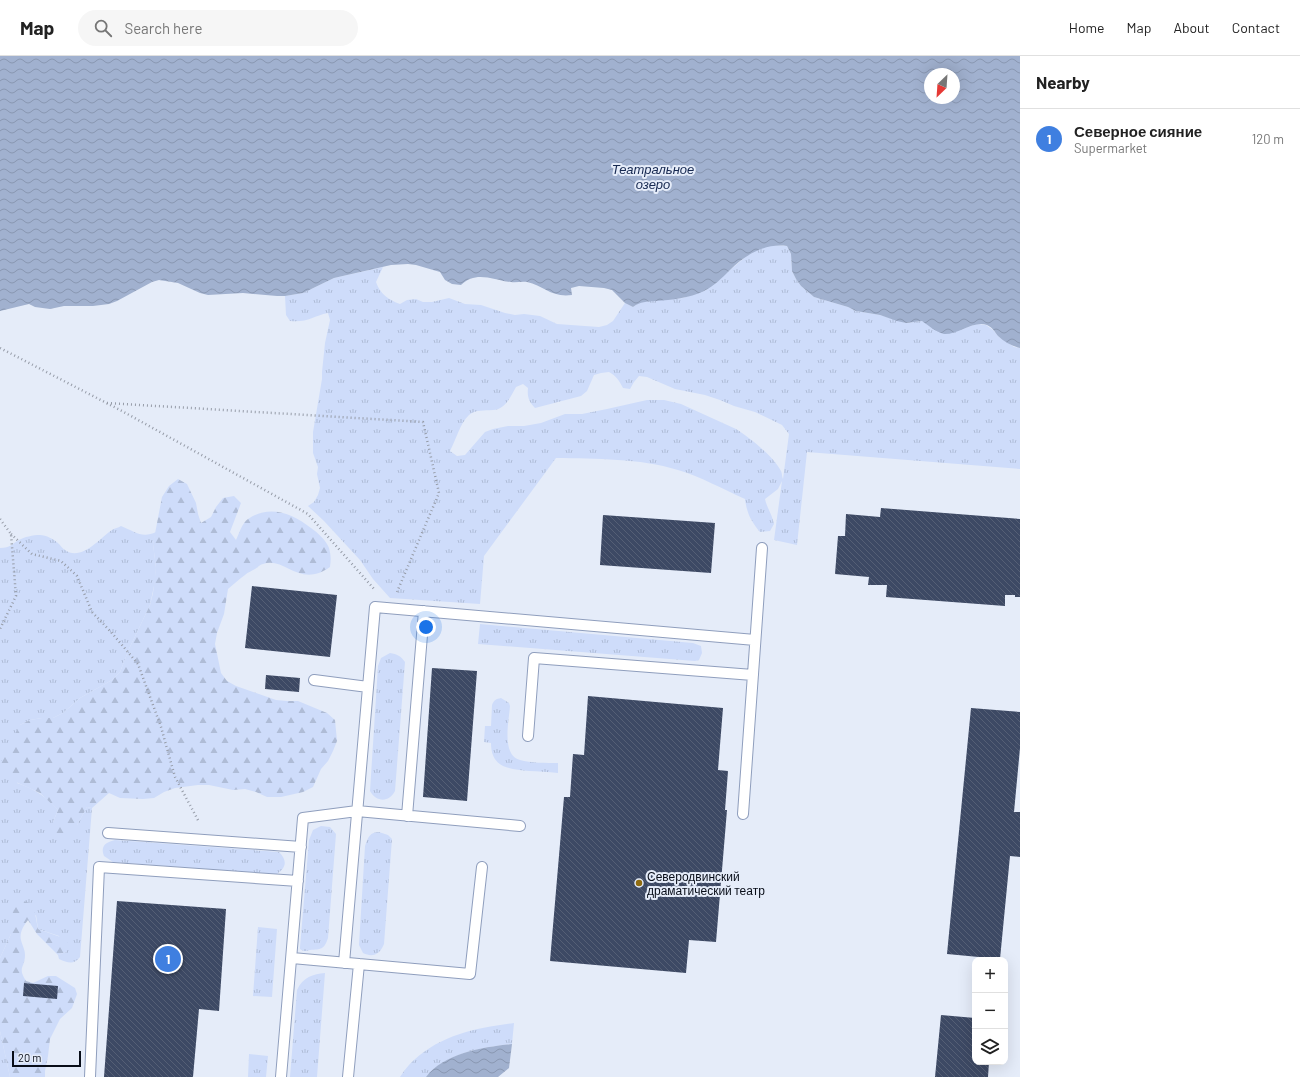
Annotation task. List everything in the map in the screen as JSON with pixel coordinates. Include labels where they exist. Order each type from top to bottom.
[{"type":"lane","points":[[743,814],[762,548]]},
{"type":"lane","points":[[344,963],[375,607],[755,640]]},
{"type":"lane","points":[[407,816],[424,611]]},
{"type":"lane","points":[[528,736],[534,658],[753,675]]},
{"type":"lane","points":[[314,680],[368,687]]},
{"type":"lane","points":[[281,1077],[303,818],[357,811],[520,826]]},
{"type":"lane","points":[[108,833],[301,847]]},
{"type":"lane","points":[[90,1077],[99,867],[298,881]]},
{"type":"lane","points":[[292,958],[470,974],[482,867]]},
{"type":"lane","points":[[348,1077],[359,964]]},
{"type":"path","points":[[0,348],[107,404],[308,514],[391,608],[439,493],[423,422],[107,404]]},
{"type":"path","points":[[0,520],[11,534],[32,554],[61,561],[76,576],[92,612],[138,664],[161,728],[175,777],[208,840]]},
{"type":"path","points":[[0,628],[16,596],[11,534]]},
{"type":"green space","points":[[770,245],[787,246],[791,254],[792,271],[796,279],[801,286],[814,297],[848,307],[856,311],[880,315],[906,323],[922,321],[953,332],[977,324],[986,325],[999,337],[1014,347],[1020,348],[1020,469],[807,452],[797,545],[774,540],[782,481],[778,489],[765,499],[774,524],[770,531],[760,532],[750,517],[745,499],[687,473],[663,466],[633,461],[556,458],[484,556],[480,604],[390,598],[373,579],[360,560],[308,506],[314,502],[320,488],[317,474],[318,467],[313,453],[313,432],[322,379],[325,343],[330,320],[328,313],[306,320],[290,321],[286,315],[285,296],[303,293],[334,278],[383,267],[376,282],[385,296],[400,304],[407,300],[416,299],[423,302],[432,302],[449,298],[465,304],[481,305],[515,315],[524,314],[540,316],[557,324],[599,327],[607,325],[613,321],[625,303],[633,307],[640,302],[683,298],[706,290],[748,255],[762,247]],"holes":[[[609,372],[617,378],[623,388],[630,389],[639,376],[647,377],[675,389],[705,395],[755,412],[782,425],[789,434],[783,479],[781,471],[773,459],[754,442],[736,429],[681,404],[664,400],[647,400],[582,414],[565,414],[541,423],[493,429],[485,432],[465,455],[457,456],[450,451],[461,427],[469,415],[478,411],[501,408],[507,402],[516,387],[523,384],[528,388],[529,399],[535,408],[581,396],[587,391],[594,375]]]},
{"type":"green space","points":[[178,479],[187,484],[196,503],[201,523],[211,517],[223,498],[234,496],[241,503],[230,532],[236,540],[242,526],[248,519],[265,512],[273,512],[289,515],[304,523],[319,534],[328,545],[331,560],[330,567],[319,573],[310,575],[301,574],[278,564],[262,564],[246,574],[228,589],[224,614],[217,633],[215,644],[221,673],[227,681],[236,686],[276,700],[298,701],[327,713],[335,720],[337,741],[328,761],[321,769],[313,787],[303,792],[281,797],[267,797],[245,789],[233,790],[209,785],[198,785],[175,788],[154,798],[143,799],[120,798],[109,793],[92,808],[87,807],[72,834],[64,840],[54,833],[53,822],[58,810],[40,793],[7,778],[0,768],[3,756],[20,725],[30,720],[53,718],[63,713],[80,698],[112,680],[120,672],[150,605],[153,593],[156,568],[153,544],[162,497],[169,486]]},
{"type":"green space","points":[[121,526],[134,532],[146,535],[156,532],[153,544],[156,568],[150,605],[120,672],[112,680],[80,698],[63,713],[53,718],[30,720],[20,725],[17,783],[39,794],[48,800],[58,810],[53,822],[77,825],[87,807],[92,808],[80,957],[78,960],[73,962],[65,962],[59,959],[58,955],[66,952],[59,936],[38,929],[36,915],[11,924],[11,934],[0,958],[0,548],[9,547],[26,537],[40,535],[52,539],[71,553],[77,553],[90,548],[112,530]]},
{"type":"green space","points":[[480,624],[693,643],[701,646],[702,653],[699,660],[695,661],[478,644]]},
{"type":"green space","points":[[390,653],[399,656],[405,662],[395,791],[389,798],[382,800],[373,795],[370,791],[378,666],[381,658]]},
{"type":"green space","points":[[501,698],[509,703],[510,706],[508,745],[510,752],[514,757],[520,760],[539,763],[558,763],[558,773],[508,768],[502,766],[494,758],[491,743],[484,742],[485,726],[491,726],[492,705],[495,700]]},
{"type":"green space","points":[[321,826],[330,827],[336,834],[328,938],[322,948],[304,951],[300,949],[300,947],[309,840],[313,830]]},
{"type":"green space","points":[[379,832],[388,835],[392,839],[384,944],[378,953],[370,955],[363,953],[359,945],[365,846],[367,840],[373,833]]},
{"type":"green space","points":[[115,840],[279,852],[285,863],[283,869],[277,874],[113,862],[104,856],[103,847],[107,843]]},
{"type":"green space","points":[[22,900],[29,903],[34,908],[38,929],[66,939],[69,946],[66,952],[58,955],[37,934],[28,920],[22,929],[21,935],[21,942],[25,951],[25,959],[22,968],[23,976],[26,981],[33,983],[48,976],[56,976],[75,988],[77,994],[72,1008],[60,1019],[50,1039],[45,1077],[10,1077],[0,1031],[0,958],[11,934],[11,915],[16,906]]},
{"type":"green space","points":[[258,927],[277,929],[272,997],[253,996]]},
{"type":"green space","points":[[325,973],[317,1077],[290,1077],[297,990],[305,979],[316,974]]},
{"type":"green space","points":[[514,1023],[512,1044],[477,1049],[454,1057],[443,1062],[426,1077],[400,1077],[408,1066],[425,1051],[449,1038],[487,1027]]},
{"type":"green space","points":[[0,1031],[10,1077],[0,1077]]},
{"type":"green space","points":[[249,1054],[268,1056],[266,1077],[248,1077]]},
{"type":"water","name":"Театральное озеро","points":[[0,56],[1020,56],[1020,348],[1003,340],[992,328],[987,325],[977,324],[949,334],[944,334],[922,321],[906,323],[897,321],[880,315],[856,311],[848,307],[814,297],[801,286],[796,279],[792,271],[791,254],[787,246],[771,246],[756,251],[742,260],[715,284],[704,291],[680,298],[644,302],[633,307],[625,303],[612,290],[604,288],[579,286],[571,288],[572,295],[559,295],[527,282],[513,282],[485,277],[467,280],[461,285],[452,284],[445,280],[440,272],[408,264],[391,265],[334,278],[303,293],[285,296],[243,293],[208,295],[178,283],[159,280],[152,282],[109,304],[93,306],[64,306],[50,309],[35,307],[29,304],[0,311]]},
{"type":"water","points":[[512,1044],[509,1068],[498,1077],[426,1077],[443,1062],[453,1057],[477,1049]]},
{"type":"building","points":[[881,508],[1020,519],[1020,597],[1015,597],[1015,595],[1005,595],[1005,606],[886,597],[887,585],[868,585],[869,577],[835,574],[838,536],[845,536],[846,514],[880,517]]},
{"type":"building","points":[[603,515],[715,523],[711,573],[600,565]]},
{"type":"building","points":[[252,586],[337,595],[330,657],[245,648]]},
{"type":"building","points":[[432,668],[477,671],[467,801],[423,797]]},
{"type":"building","points":[[266,675],[300,678],[299,692],[265,689]]},
{"type":"building","name":"Северодвинский драматический театр","points":[[588,696],[723,708],[718,770],[728,771],[725,810],[727,810],[716,942],[689,940],[686,973],[550,961],[564,797],[570,797],[573,754],[584,755]]},
{"type":"building","points":[[971,708],[1020,712],[1020,748],[1014,812],[1020,812],[1020,857],[1010,856],[1000,957],[979,957],[947,954]]},
{"type":"building","points":[[117,901],[226,909],[219,1011],[199,1009],[193,1077],[104,1077]]},
{"type":"building","points":[[24,983],[58,986],[57,999],[23,996]]},
{"type":"building","points":[[941,1015],[972,1018],[972,1065],[989,1065],[988,1077],[935,1077]]},
{"type":"place","name":"Северодвинский драматический театр","points":[[639,883]]},
{"type":"place","name":"Северное сияние","points":[[168,959]]}]
